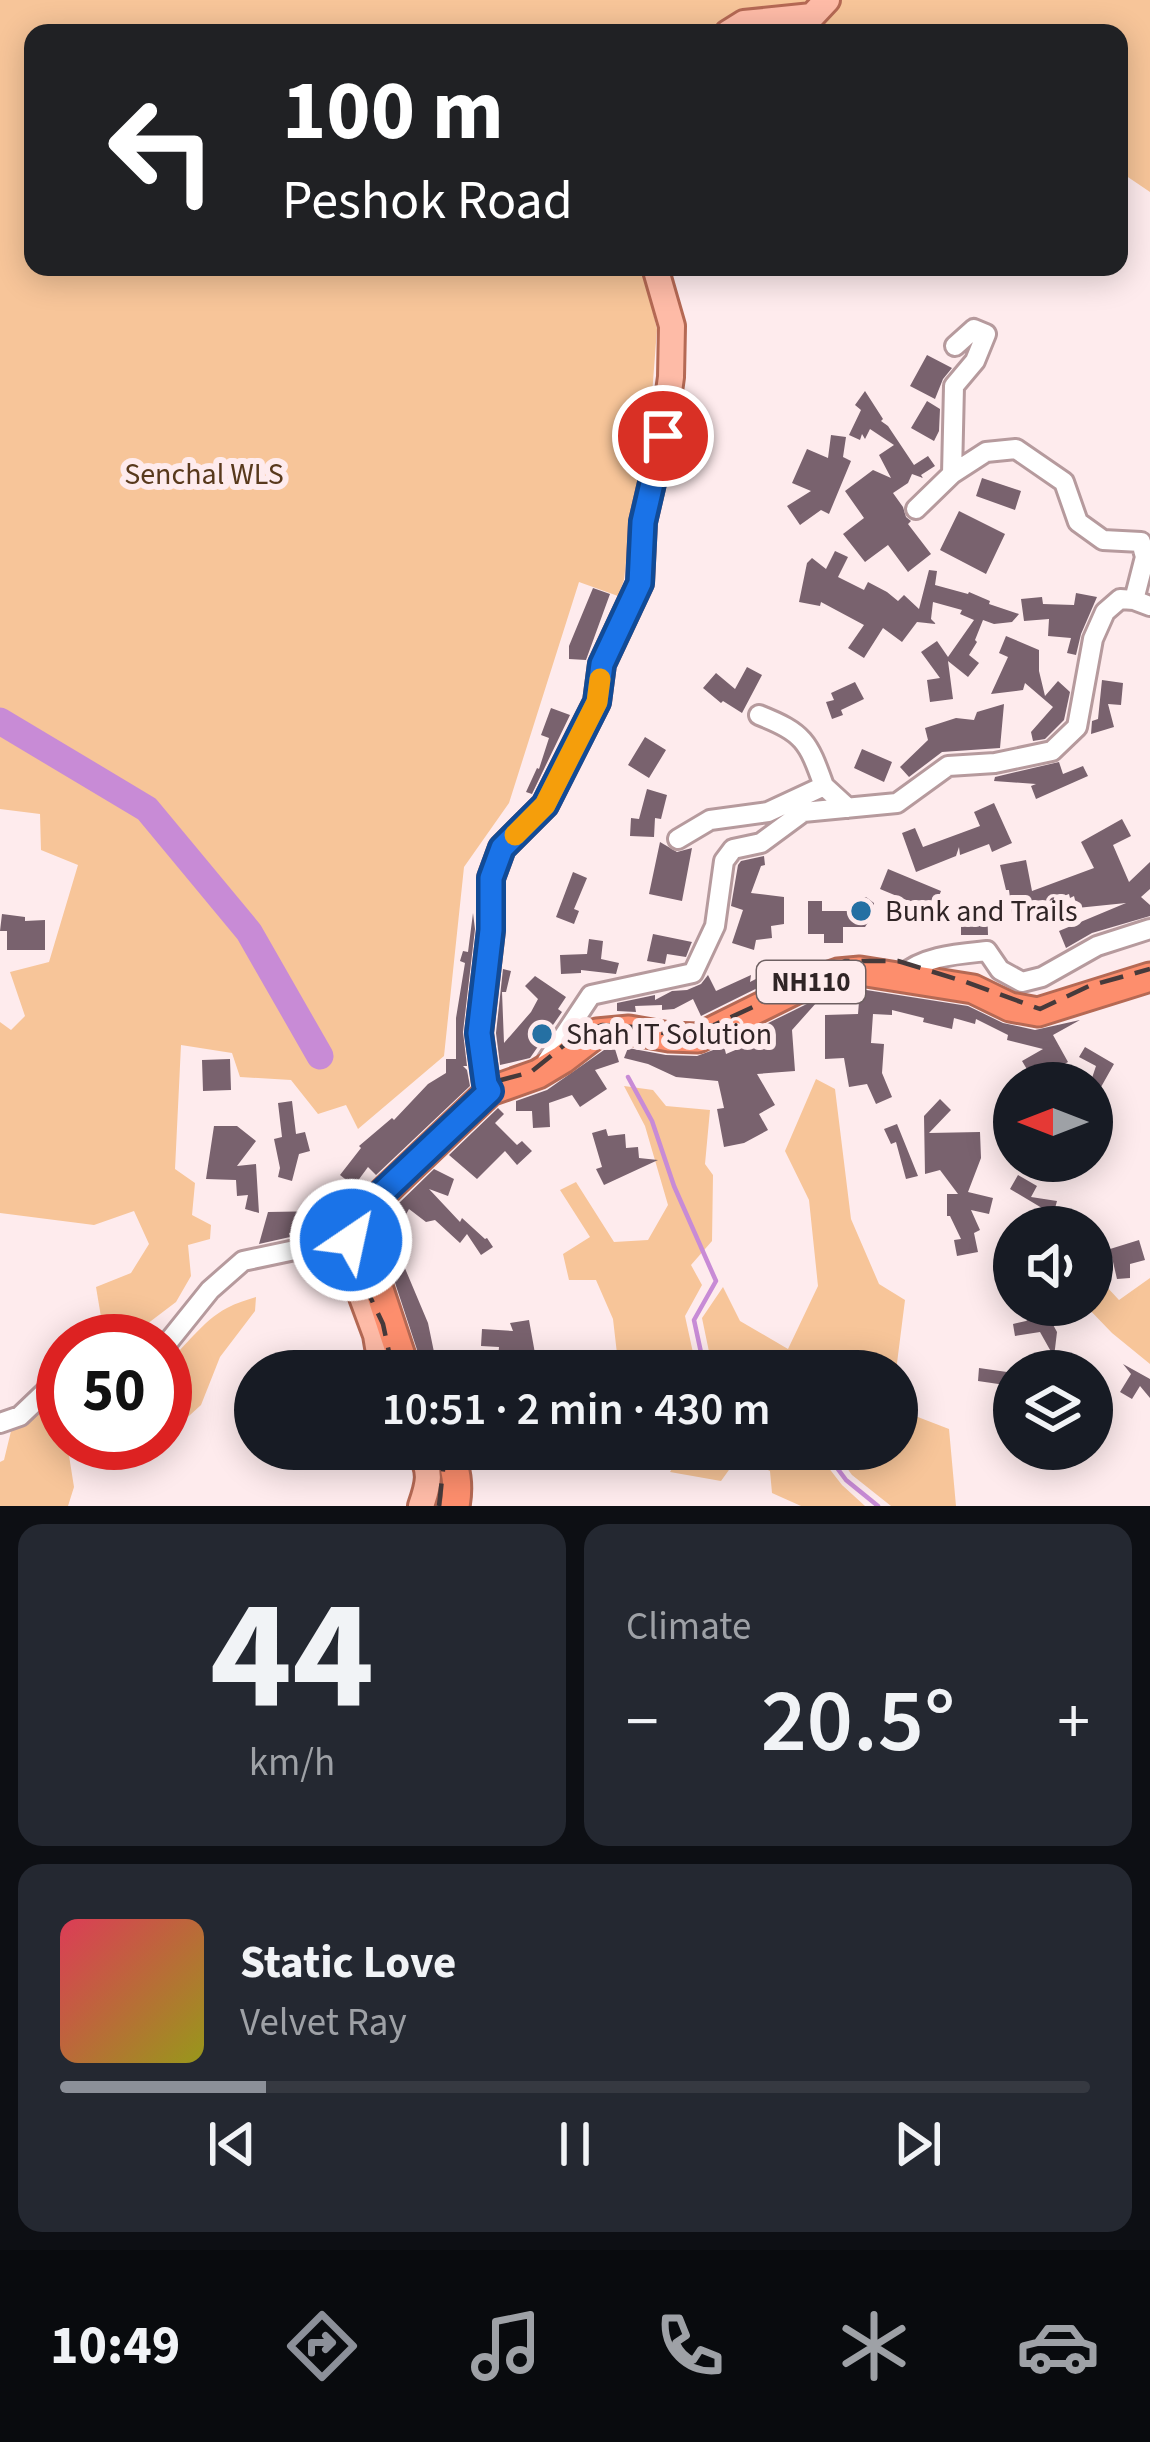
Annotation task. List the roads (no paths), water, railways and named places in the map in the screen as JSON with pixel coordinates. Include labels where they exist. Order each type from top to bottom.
[{"type":"highway","name":"NH110","points":[[352,1241],[382,1193],[490,1091],[538,1074],[597,1033],[629,1030],[698,1038],[838,973],[860,971],[974,989],[1010,1007],[1038,1012],[1150,977]]},
{"type":"highway","points":[[352,1241],[397,1350]]},
{"type":"highway","points":[[455,1470],[455,1506]]},
{"type":"main road","points":[[742,24],[812,16],[827,0]]},
{"type":"main road","points":[[490,1091],[479,1033],[491,930],[491,878],[502,848],[545,805],[597,702],[602,664],[640,583],[643,522],[671,377],[672,326],[658,276]]},
{"type":"main road","points":[[352,1241],[378,1350]]},
{"type":"main road","points":[[421,1506],[430,1482],[427,1470]]},
{"type":"street","points":[[952,474],[954,386],[975,362],[986,334],[974,329],[955,346]]},
{"type":"street","points":[[538,1074],[591,995],[693,974],[715,926],[724,861],[733,849],[761,843],[803,812],[897,803],[947,766],[1052,752],[1077,728],[1093,640],[1106,612],[1120,599],[1142,603],[1145,557],[1141,542],[1102,540],[1078,521],[1064,482],[1016,449],[986,452],[952,474],[916,509]]},
{"type":"street","points":[[759,715],[788,726],[810,748],[824,786],[848,808]]},
{"type":"street","points":[[678,839],[710,820],[768,812],[824,786]]},
{"type":"street","points":[[901,976],[912,966],[987,952],[1000,970],[1022,982],[1042,977],[1097,946],[1150,929]]},
{"type":"street","points":[[191,1314],[243,1261],[352,1241]]},
{"type":"street","points":[[0,1423],[20,1416],[36,1401]]},
{"type":"waterway","points":[[0,721],[147,809],[249,932],[320,1056]]},
{"type":"waterway","points":[[628,1077],[652,1121],[674,1186],[716,1281],[694,1320],[700,1350]]},
{"type":"waterway","points":[[839,1470],[878,1506]]},
{"type":"railway","points":[[389,1350],[383,1324],[358,1271],[351,1240],[358,1220],[378,1187],[486,1084],[531,1072],[578,1034],[602,1025],[664,1033],[714,1025],[845,961],[898,961],[1040,1009],[1089,986],[1150,969]]},
{"type":"railway","points":[[439,1506],[443,1470]]},
{"type":"place","name":"Bunk and Trails","points":[[861,911]]},
{"type":"place","name":"Shah IT Solution","points":[[542,1034]]},
{"type":"park label","name":"Senchal WLS","points":[[204,474]]}]
